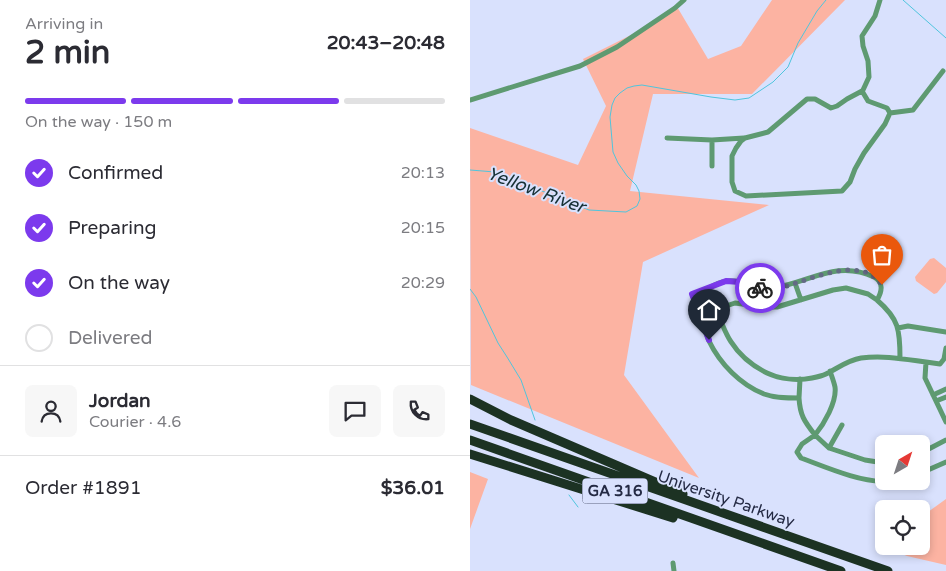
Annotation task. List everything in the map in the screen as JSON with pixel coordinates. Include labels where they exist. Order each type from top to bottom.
[{"type":"highway","points":[[470,400],[724,514]]},
{"type":"highway","name":"University Parkway","points":[[470,424],[888,571]]},
{"type":"highway","name":"University Parkway","points":[[470,440],[841,571]]},
{"type":"highway","points":[[470,454],[733,538],[759,542]]},
{"type":"street","points":[[470,100],[580,66],[618,47],[684,0]]},
{"type":"street","points":[[667,138],[712,140],[745,138],[768,132],[807,99],[815,99],[831,108],[862,91],[869,77],[868,61],[862,36],[875,16],[880,0]]},
{"type":"street","points":[[890,113],[913,110],[943,71]]},
{"type":"street","points":[[862,91],[868,102],[887,108],[890,113]]},
{"type":"street","points":[[745,138],[732,156],[732,182],[736,191],[746,196],[842,191],[850,182],[864,153],[885,124],[890,113]]},
{"type":"street","points":[[712,140],[712,166]]},
{"type":"street","points":[[798,398],[765,394],[750,388],[737,377],[714,351],[692,294],[726,281],[740,282],[759,288],[770,288],[786,286],[840,270],[852,270],[864,272],[877,279],[882,285],[877,300]]},
{"type":"street","points":[[795,283],[801,300]]},
{"type":"street","points":[[709,288],[727,336],[734,348],[746,360],[773,376],[790,379],[809,378],[830,372],[858,358],[876,356],[940,364],[944,359],[946,348]]},
{"type":"street","points":[[716,309],[735,303],[777,307],[833,290],[846,288],[868,294],[886,308],[898,328],[900,358]]},
{"type":"street","points":[[898,328],[908,326],[946,332]]},
{"type":"street","points":[[926,362],[925,378],[946,422]]},
{"type":"street","points":[[830,372],[835,386],[835,395],[827,417],[821,428],[802,444],[797,452],[801,458],[856,477],[875,481]]},
{"type":"street","points":[[800,379],[798,398],[800,412],[814,435],[829,448],[875,462]]},
{"type":"street","points":[[933,395],[946,389]]},
{"type":"street","points":[[936,401],[946,397]]},
{"type":"street","points":[[829,448],[842,425]]},
{"type":"street","points":[[930,448],[946,440]]},
{"type":"street","points":[[930,469],[946,462]]},
{"type":"street","points":[[672,563],[674,571]]},
{"type":"shaded area","points":[[772,0],[845,0],[752,94],[653,94],[630,191],[769,205],[643,262],[624,375],[699,478],[471,385],[470,128],[578,165],[606,106],[583,59],[657,22],[676,5],[708,59],[741,46]]},
{"type":"shaded area","points":[[934,258],[946,268],[946,282],[934,294],[916,281],[915,277],[930,259]]},
{"type":"shaded area","points":[[470,472],[488,479],[470,529]]},
{"type":"shaded area","points":[[946,499],[946,565],[904,555],[930,555],[930,511]]},
{"type":"waterway","name":"Yellow River","points":[[470,170],[495,172],[589,210],[626,212],[637,206],[640,199],[636,185],[627,176],[613,152],[610,117],[615,98],[627,88],[642,85],[735,100],[749,98],[773,82],[788,67],[798,43],[817,11],[826,0]]},
{"type":"waterway","points":[[903,0],[946,38]]},
{"type":"waterway","points":[[470,289],[476,297],[498,343],[521,380],[535,420]]},
{"type":"waterway","points":[[569,495],[578,507]]},
{"type":"way so far","points":[[760,288],[786,286],[840,270],[864,272],[877,279],[882,285]]},
{"type":"route","points":[[709,340],[692,294],[726,281],[740,282],[760,288]]}]
